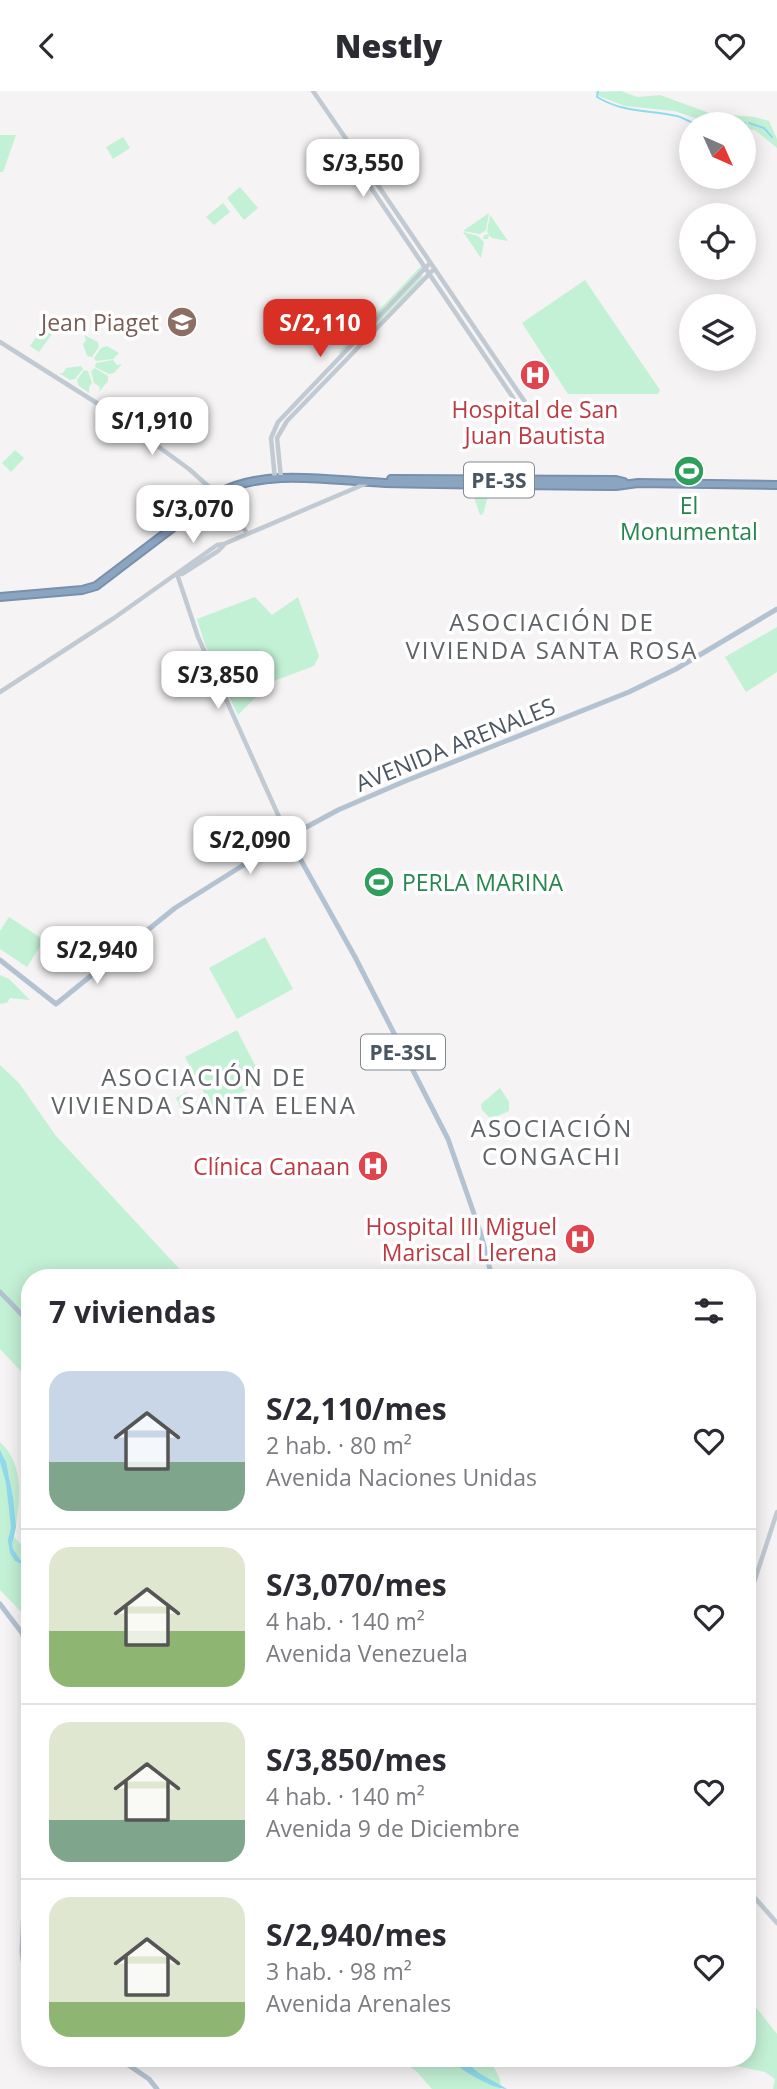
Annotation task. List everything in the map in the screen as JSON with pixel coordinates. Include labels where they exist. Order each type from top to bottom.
[{"type":"highway","name":"PE-3S","points":[[0,597],[82,590],[96,586],[217,494],[239,483],[278,479],[339,478],[371,481],[407,478],[777,485]]},
{"type":"main road","name":"AVENIDA ARENALES","points":[[10,966],[56,1004],[175,908],[288,837],[338,810],[402,782],[638,688],[676,669],[777,609]]},
{"type":"main road","name":"PE-3SL","points":[[288,837],[355,957],[377,1005],[448,1139],[480,1231],[490,1269]]},
{"type":"main road","points":[[0,960],[10,966]]},
{"type":"main road","points":[[0,969],[10,966]]},
{"type":"main road","points":[[0,1292],[21,1314]]},
{"type":"main road","points":[[0,1604],[21,1632]]},
{"type":"main road","points":[[131,2067],[149,2079],[157,2089]]},
{"type":"street","points":[[313,91],[358,156],[365,170],[365,179],[516,402]]},
{"type":"street","points":[[365,170],[371,174],[525,402]]},
{"type":"street","points":[[278,479],[271,438],[278,422],[427,271],[430,263]]},
{"type":"street","points":[[427,271],[434,269]]},
{"type":"street","points":[[0,342],[111,412],[166,451],[217,494],[247,533]]},
{"type":"street","points":[[0,692],[217,545],[371,481]]},
{"type":"street","points":[[177,574],[198,637],[288,837]]},
{"type":"street","points":[[756,1576],[777,1512]]},
{"type":"street","points":[[756,1899],[777,1923]]},
{"type":"green space","points":[[621,91],[637,97],[660,95],[707,112],[679,113],[625,106],[595,92]]},
{"type":"green space","points":[[756,117],[769,121],[777,139],[777,148],[756,131]]},
{"type":"green space","points":[[0,135],[16,135],[3,172],[0,172]]},
{"type":"green space","points":[[123,137],[130,148],[113,159],[106,147]]},
{"type":"green space","points":[[240,187],[258,208],[244,220],[227,198]]},
{"type":"green space","points":[[223,203],[230,212],[214,225],[206,217]]},
{"type":"green space","points":[[489,213],[486,230],[480,234],[463,231]]},
{"type":"green space","points":[[490,215],[508,241],[489,235],[488,239],[483,239],[484,235],[489,234],[487,232]]},
{"type":"green space","points":[[463,232],[478,236],[484,242],[481,258]]},
{"type":"green space","points":[[423,264],[425,266],[340,354],[339,352]]},
{"type":"green space","points":[[421,275],[424,277],[358,343],[357,342]]},
{"type":"green space","points":[[585,280],[660,390],[658,394],[568,394],[522,323]]},
{"type":"green space","points":[[42,328],[52,334],[39,352],[30,346]]},
{"type":"green space","points":[[84,335],[98,342],[99,347],[92,357],[87,356],[83,344],[86,340]]},
{"type":"green space","points":[[107,346],[119,353],[113,359],[96,361],[94,358],[101,348]]},
{"type":"green space","points":[[113,360],[117,365],[122,364],[114,373],[109,374],[95,367],[96,363]]},
{"type":"green space","points":[[81,366],[83,369],[75,379],[70,380],[59,373],[63,373],[66,368]]},
{"type":"green space","points":[[95,368],[108,376],[108,381],[99,392],[100,387],[94,383],[91,371]]},
{"type":"green space","points":[[84,370],[88,371],[92,383],[89,393],[78,385],[77,380]]},
{"type":"green space","points":[[15,450],[24,458],[11,472],[2,463]]},
{"type":"green space","points":[[470,486],[491,486],[483,514],[480,515]]},
{"type":"green space","points":[[255,597],[272,615],[298,597],[319,656],[314,666],[271,682],[238,715],[205,644],[197,619]]},
{"type":"green space","points":[[777,627],[777,672],[746,692],[725,657]]},
{"type":"green space","points":[[9,917],[44,940],[27,967],[0,949],[0,931]]},
{"type":"green space","points":[[265,937],[293,989],[237,1019],[209,968]]},
{"type":"green space","points":[[0,975],[9,979],[30,1000],[10,998],[7,1003],[0,1004]]},
{"type":"green space","points":[[237,1030],[263,1081],[212,1108],[185,1057]]},
{"type":"green space","points":[[0,1065],[19,1083],[56,1136],[180,1269],[21,1269],[21,1371],[0,1349]]},
{"type":"green space","points":[[500,1088],[509,1102],[509,1111],[491,1119],[482,1110],[481,1104]]},
{"type":"green space","points":[[187,1092],[197,1112],[186,1118],[176,1098]]},
{"type":"green space","points":[[0,1442],[9,1452],[18,1475],[19,1500],[14,1537],[21,1544],[21,1612],[0,1590]]},
{"type":"green space","points":[[756,2007],[777,2034],[777,2089],[773,2089],[775,2079],[765,2072],[740,2067],[756,2067]]},
{"type":"green space","points":[[410,2067],[494,2067],[500,2079],[501,2089],[432,2089]]},
{"type":"water","points":[[0,1450],[6,1462],[13,1498],[16,1527],[12,1544],[21,1563],[15,1561],[10,1553],[8,1540],[11,1527],[6,1483],[0,1462]]},
{"type":"water","points":[[460,2067],[471,2067],[507,2089],[493,2086]]},
{"type":"waterway","points":[[598,91],[597,97],[618,106],[679,117]]},
{"type":"waterway","points":[[756,125],[764,128],[772,137]]},
{"type":"place","name":"Jean Piaget","points":[[182,322]]},
{"type":"place","name":"Hospital de San Juan Bautista","points":[[535,375]]},
{"type":"place","name":"El Monumental","points":[[689,471]]},
{"type":"place","name":"PERLA MARINA","points":[[379,882]]},
{"type":"place","name":"Clínica Canaan","points":[[373,1166]]},
{"type":"place","name":"Hospital III Miguel Mariscal Llerena","points":[[580,1239]]},
{"type":"district","name":"ASOCIACIÓN DE VIVIENDA SANTA ROSA","points":[[552,635]]},
{"type":"district","name":"ASOCIACIÓN DE VIVIENDA SANTA ELENA","points":[[204,1090]]},
{"type":"district","name":"ASOCIACIÓN CONGACHI","points":[[552,1141]]}]
